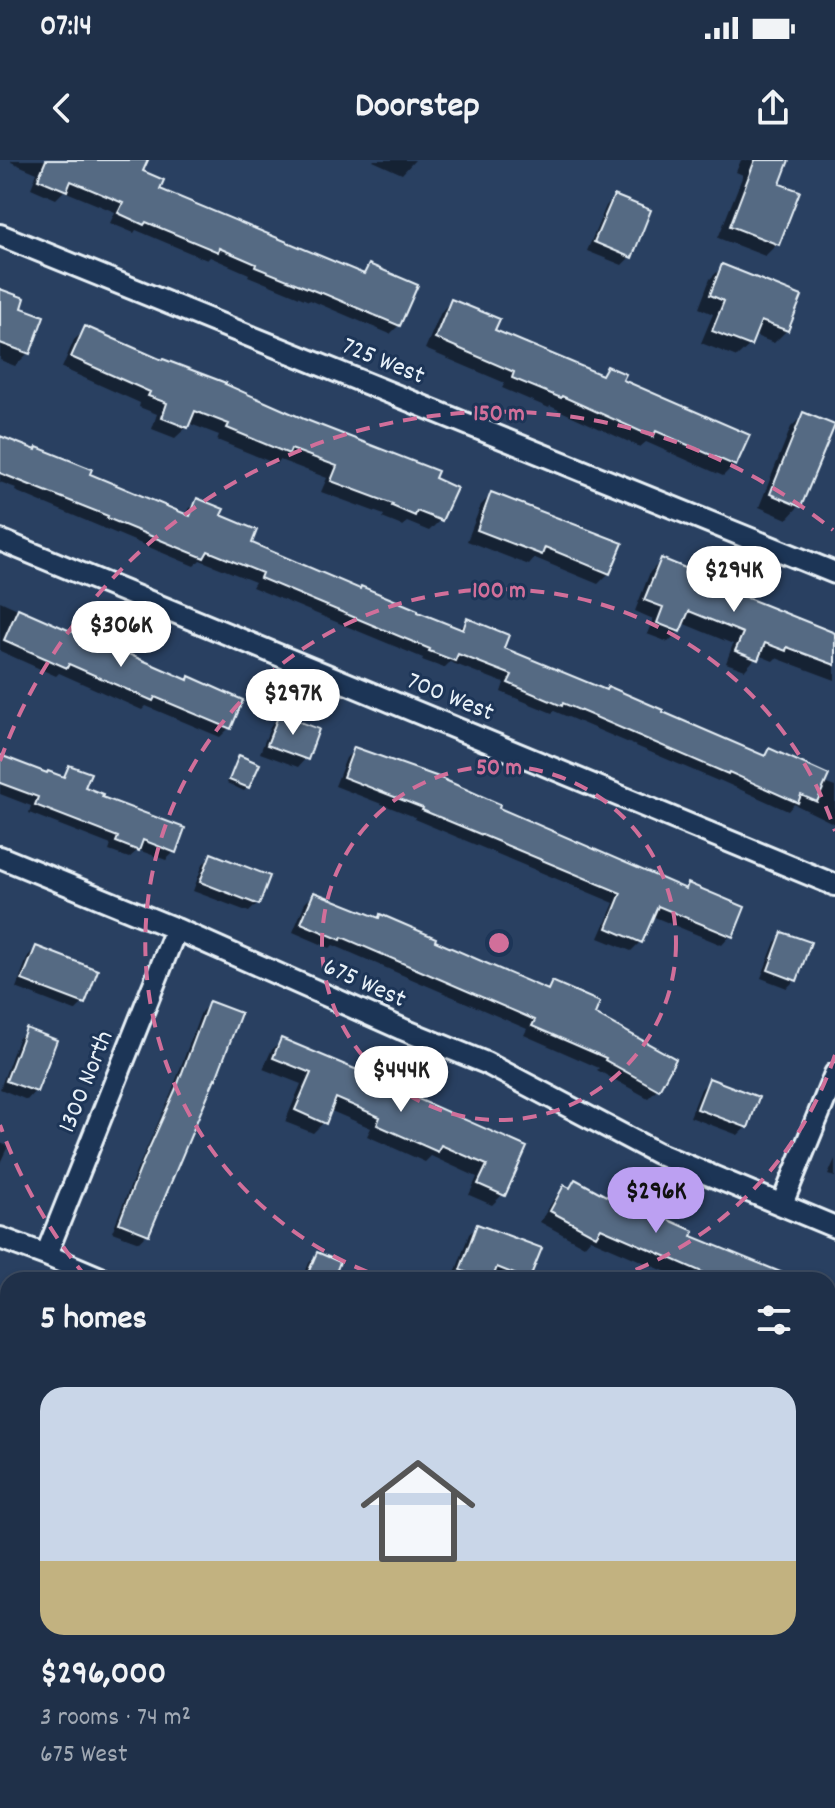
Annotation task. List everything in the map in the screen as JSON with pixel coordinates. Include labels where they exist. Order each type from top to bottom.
[{"type":"street","name":"725 West","points":[[0,235],[835,573]]},
{"type":"street","name":"700 West","points":[[0,540],[835,885]]},
{"type":"street","name":"675 West","points":[[0,857],[486,1063],[657,1153],[835,1227]]},
{"type":"street","name":"1300 North","points":[[46,1255],[176,929]]},
{"type":"street","points":[[782,1204],[835,1074]]},
{"type":"street","points":[[0,1238],[86,1272]]},
{"type":"building","points":[[46,160],[148,160],[143,171],[164,180],[160,189],[364,274],[369,264],[418,285],[400,326],[255,267],[256,264],[219,248],[218,252],[146,222],[144,225],[118,213],[123,203],[71,181],[67,191],[38,179]]},
{"type":"building","points":[[755,160],[789,160],[780,184],[800,191],[779,245],[730,226]]},
{"type":"building","points":[[614,195],[651,210],[632,258],[594,242]]},
{"type":"building","points":[[722,264],[802,296],[788,331],[761,321],[751,346],[712,331],[724,301],[710,295]]},
{"type":"building","points":[[0,289],[25,298],[22,308],[44,316],[30,354],[0,343]]},
{"type":"building","points":[[451,299],[500,319],[495,330],[602,375],[607,366],[626,374],[623,380],[750,435],[736,466],[656,431],[653,437],[562,396],[512,378],[514,372],[435,338]]},
{"type":"building","points":[[85,326],[162,360],[226,383],[304,419],[438,471],[435,478],[457,488],[442,521],[417,511],[415,516],[393,504],[331,481],[337,466],[291,449],[289,454],[195,411],[188,428],[162,418],[167,403],[148,396],[150,392],[71,357]]},
{"type":"building","points":[[803,412],[835,425],[801,507],[770,494]]},
{"type":"building","points":[[0,436],[92,469],[90,474],[190,516],[197,498],[224,509],[221,515],[257,530],[252,543],[463,630],[467,618],[509,635],[504,648],[606,690],[608,686],[765,756],[769,748],[829,775],[817,802],[801,795],[798,803],[563,703],[562,706],[508,683],[512,675],[458,654],[455,661],[429,651],[260,578],[262,573],[208,551],[204,558],[0,473]]},
{"type":"building","points":[[491,492],[623,543],[610,574],[545,547],[542,555],[477,530]]},
{"type":"building","points":[[661,558],[722,583],[720,587],[835,633],[835,665],[787,647],[786,651],[765,643],[758,660],[735,651],[743,633],[689,611],[680,632],[657,623],[663,607],[644,600]]},
{"type":"building","points":[[18,608],[243,700],[231,729],[155,697],[153,701],[69,664],[67,668],[4,640]]},
{"type":"building","points":[[279,714],[319,729],[308,760],[267,745]]},
{"type":"building","points":[[354,747],[436,776],[500,804],[499,808],[686,889],[688,883],[745,907],[733,937],[658,906],[642,943],[607,928],[621,893],[343,777]]},
{"type":"building","points":[[0,755],[64,777],[69,765],[91,773],[85,787],[103,794],[102,797],[185,828],[176,853],[143,840],[139,851],[116,842],[118,837],[35,805],[38,797],[0,783]]},
{"type":"building","points":[[239,755],[260,764],[249,788],[229,780]]},
{"type":"building","points":[[211,853],[270,876],[259,905],[200,882]]},
{"type":"building","points":[[314,892],[379,918],[380,914],[548,990],[552,981],[600,1002],[595,1014],[676,1059],[659,1090],[606,1058],[532,1026],[535,1020],[342,937],[341,940],[301,923]]},
{"type":"building","points":[[782,932],[811,942],[797,981],[768,970]]},
{"type":"building","points":[[36,946],[98,970],[85,1004],[22,980]]},
{"type":"building","points":[[209,1001],[241,1013],[149,1235],[119,1223]]},
{"type":"building","points":[[26,1028],[57,1040],[37,1092],[6,1081]]},
{"type":"building","points":[[281,1038],[527,1147],[505,1196],[478,1184],[487,1165],[441,1145],[438,1152],[377,1125],[380,1117],[336,1098],[326,1124],[295,1110],[311,1073],[273,1058]]},
{"type":"building","points":[[709,1078],[759,1097],[748,1128],[697,1109]]},
{"type":"building","points":[[575,1179],[641,1215],[644,1209],[694,1231],[692,1236],[780,1272],[702,1272],[601,1228],[596,1236],[550,1211],[564,1185],[570,1188]]},
{"type":"building","points":[[477,1224],[542,1248],[532,1272],[509,1272],[497,1267],[495,1272],[460,1270]]},
{"type":"building","points":[[317,1252],[340,1262],[336,1272],[308,1272]]}]
